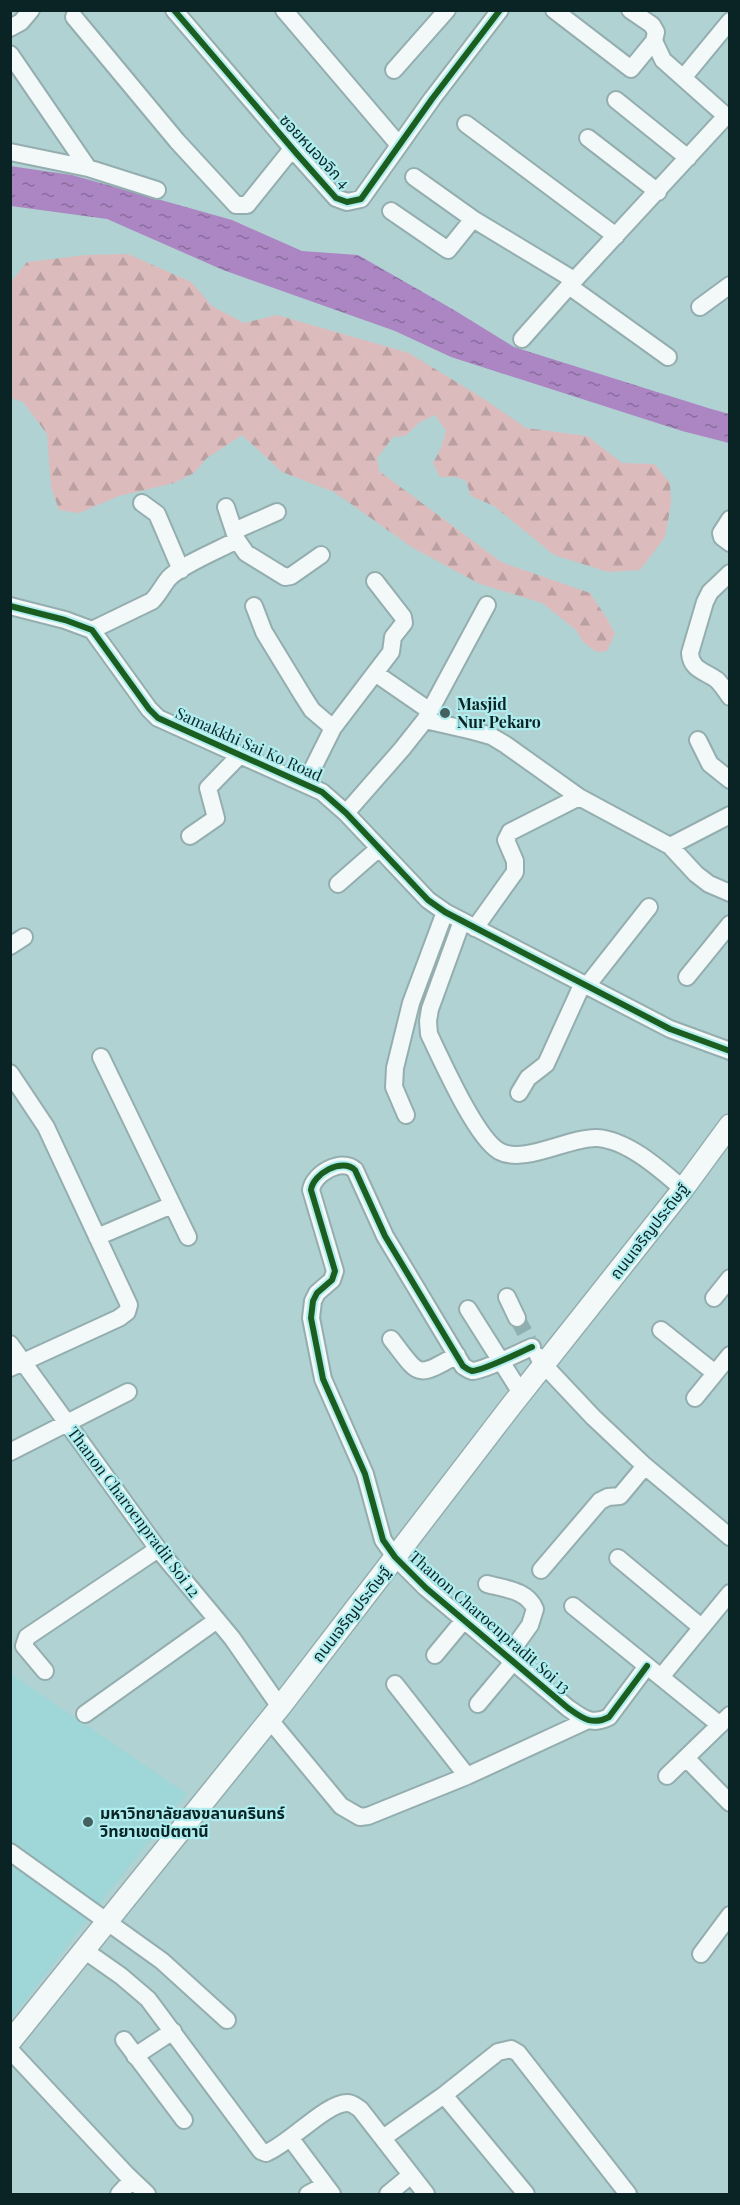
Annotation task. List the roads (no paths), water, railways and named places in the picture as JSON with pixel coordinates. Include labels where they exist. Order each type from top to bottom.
[{"type":"main road","name":"ถนนเจริญประดิษฐ์","points":[[10,2042],[274,1713],[521,1393],[683,1189],[729,1125]]},
{"type":"street","points":[[10,28],[21,22],[30,10]]},
{"type":"street","name":"ซอยหนองจิก 4","points":[[174,10],[336,198],[347,202],[361,199],[500,10]]},
{"type":"street","points":[[284,10],[399,145]]},
{"type":"street","points":[[394,70],[447,10]]},
{"type":"street","points":[[554,10],[630,69],[654,41],[656,32],[652,25],[630,10]]},
{"type":"street","points":[[683,78],[729,21],[716,10]]},
{"type":"street","points":[[74,17],[177,141],[236,205],[247,205],[292,148]]},
{"type":"street","points":[[522,339],[726,116],[663,60],[654,41]]},
{"type":"street","points":[[10,54],[88,168]]},
{"type":"street","points":[[616,100],[688,158]]},
{"type":"street","points":[[466,124],[616,236]]},
{"type":"street","points":[[588,138],[658,192]]},
{"type":"street","points":[[10,152],[88,168],[158,190]]},
{"type":"street","points":[[414,177],[473,219],[572,283],[668,357]]},
{"type":"street","points":[[391,211],[448,250],[473,219]]},
{"type":"street","points":[[700,307],[729,285]]},
{"type":"street","points":[[142,503],[157,514],[181,570]]},
{"type":"street","points":[[226,507],[236,535],[246,553],[285,577],[291,576],[321,555]]},
{"type":"street","points":[[10,606],[65,620],[92,630],[152,601],[169,578],[277,512]]},
{"type":"street","points":[[729,519],[721,533],[729,543]]},
{"type":"street","points":[[729,573],[710,592],[705,602],[690,653],[690,661],[695,667],[718,681],[729,697]]},
{"type":"street","points":[[305,784],[333,728],[391,652],[393,637],[404,623],[375,581]]},
{"type":"street","points":[[346,813],[402,749],[427,716],[487,604]]},
{"type":"street","points":[[254,606],[264,632],[312,710],[333,728]]},
{"type":"street","name":"Samakkhi Sai Ko Road","points":[[92,630],[149,709],[158,718],[322,792],[346,813],[428,900],[444,912],[670,1029],[729,1052]]},
{"type":"street","points":[[375,674],[427,716],[491,736],[579,797],[670,846],[696,874],[709,884],[729,892]]},
{"type":"street","points":[[698,740],[710,764],[729,780]]},
{"type":"street","points":[[190,836],[216,818],[208,788],[240,755]]},
{"type":"street","points":[[579,797],[510,832],[506,840],[515,861],[515,872],[469,925],[430,1009],[429,1034],[481,1134],[501,1153],[518,1155],[597,1138],[619,1144],[654,1164],[683,1189]]},
{"type":"street","points":[[670,846],[729,815]]},
{"type":"street","points":[[338,884],[378,849]]},
{"type":"street","points":[[519,1093],[528,1078],[546,1064],[584,986],[649,907]]},
{"type":"street","points":[[406,1115],[394,1087],[395,1068],[411,1003],[444,912]]},
{"type":"street","points":[[687,977],[729,924]]},
{"type":"street","points":[[101,1057],[188,1237]]},
{"type":"street","points":[[10,1073],[46,1127],[129,1305],[127,1312],[119,1318],[16,1365]]},
{"type":"street","name":"Thanon Charoenpradit Soi 13","points":[[457,1355],[385,1236],[355,1170],[350,1165],[343,1164],[317,1176],[312,1182],[311,1190],[334,1271],[332,1280],[317,1293],[313,1301],[311,1318],[323,1379],[365,1474],[379,1532],[395,1557],[426,1588],[568,1708],[586,1720]]},
{"type":"street","points":[[97,1237],[172,1205]]},
{"type":"street","points":[[714,1298],[729,1278]]},
{"type":"street","points":[[507,1297],[517,1318]]},
{"type":"street","points":[[468,1309],[521,1393]]},
{"type":"street","points":[[661,1330],[715,1372]]},
{"type":"street","points":[[391,1340],[413,1367],[420,1371],[428,1371],[457,1355],[463,1366],[474,1371],[501,1361],[530,1343],[544,1365],[594,1417],[645,1466],[729,1537]]},
{"type":"street","name":"Thanon Charoenpradit Soi 12","points":[[10,1344],[16,1365],[67,1422],[158,1549],[232,1638],[274,1713],[341,1806],[360,1817],[368,1816],[466,1776]]},
{"type":"street","points":[[695,1398],[729,1355]]},
{"type":"street","points":[[10,1452],[128,1392]]},
{"type":"street","points":[[541,1570],[600,1501],[608,1497],[620,1496],[645,1466]]},
{"type":"street","points":[[45,1671],[24,1646],[27,1637],[158,1549]]},
{"type":"street","points":[[618,1558],[701,1628]]},
{"type":"street","points":[[477,1704],[510,1659],[530,1625],[535,1609],[531,1600],[524,1595],[487,1584]]},
{"type":"street","points":[[661,1677],[729,1593]]},
{"type":"street","points":[[573,1606],[661,1677],[725,1720],[667,1776]]},
{"type":"street","points":[[85,1714],[217,1620]]},
{"type":"street","points":[[435,1655],[464,1620]]},
{"type":"street","points":[[395,1684],[466,1776],[586,1720],[601,1721],[609,1717],[647,1666]]},
{"type":"street","points":[[686,1758],[729,1803]]},
{"type":"street","points":[[10,1852],[162,1961],[227,2020]]},
{"type":"street","points":[[701,1954],[729,1915]]},
{"type":"street","points":[[84,1950],[121,1976],[148,1999],[261,2151],[270,2152],[327,2111],[344,2103],[352,2103],[360,2109],[426,2194]]},
{"type":"street","points":[[135,2056],[172,2031]]},
{"type":"street","points":[[123,2040],[184,2120]]},
{"type":"street","points":[[383,2138],[444,2095],[498,2052],[511,2049],[518,2053],[628,2194]]},
{"type":"street","points":[[10,2050],[147,2194]]},
{"type":"street","points":[[444,2095],[526,2194]]},
{"type":"street","points":[[291,2139],[328,2190],[308,2194]]},
{"type":"street","points":[[388,2194],[411,2175]]},
{"type":"street","points":[[119,2194],[132,2180]]},
{"type":"water","points":[[10,166],[72,175],[232,220],[302,251],[358,255],[514,347],[729,414],[729,443],[682,431],[451,357],[395,331],[223,270],[107,219],[11,206]]},
{"type":"tunnel","points":[[517,1318],[529,1340]]},
{"type":"place","name":"Masjid Nur Pekaro","points":[[445,713]]},
{"type":"place","name":"มหาวิทยาลัยสงขลานครินทร์ วิทยาเขตปัตตานี","points":[[88,1822]]}]
